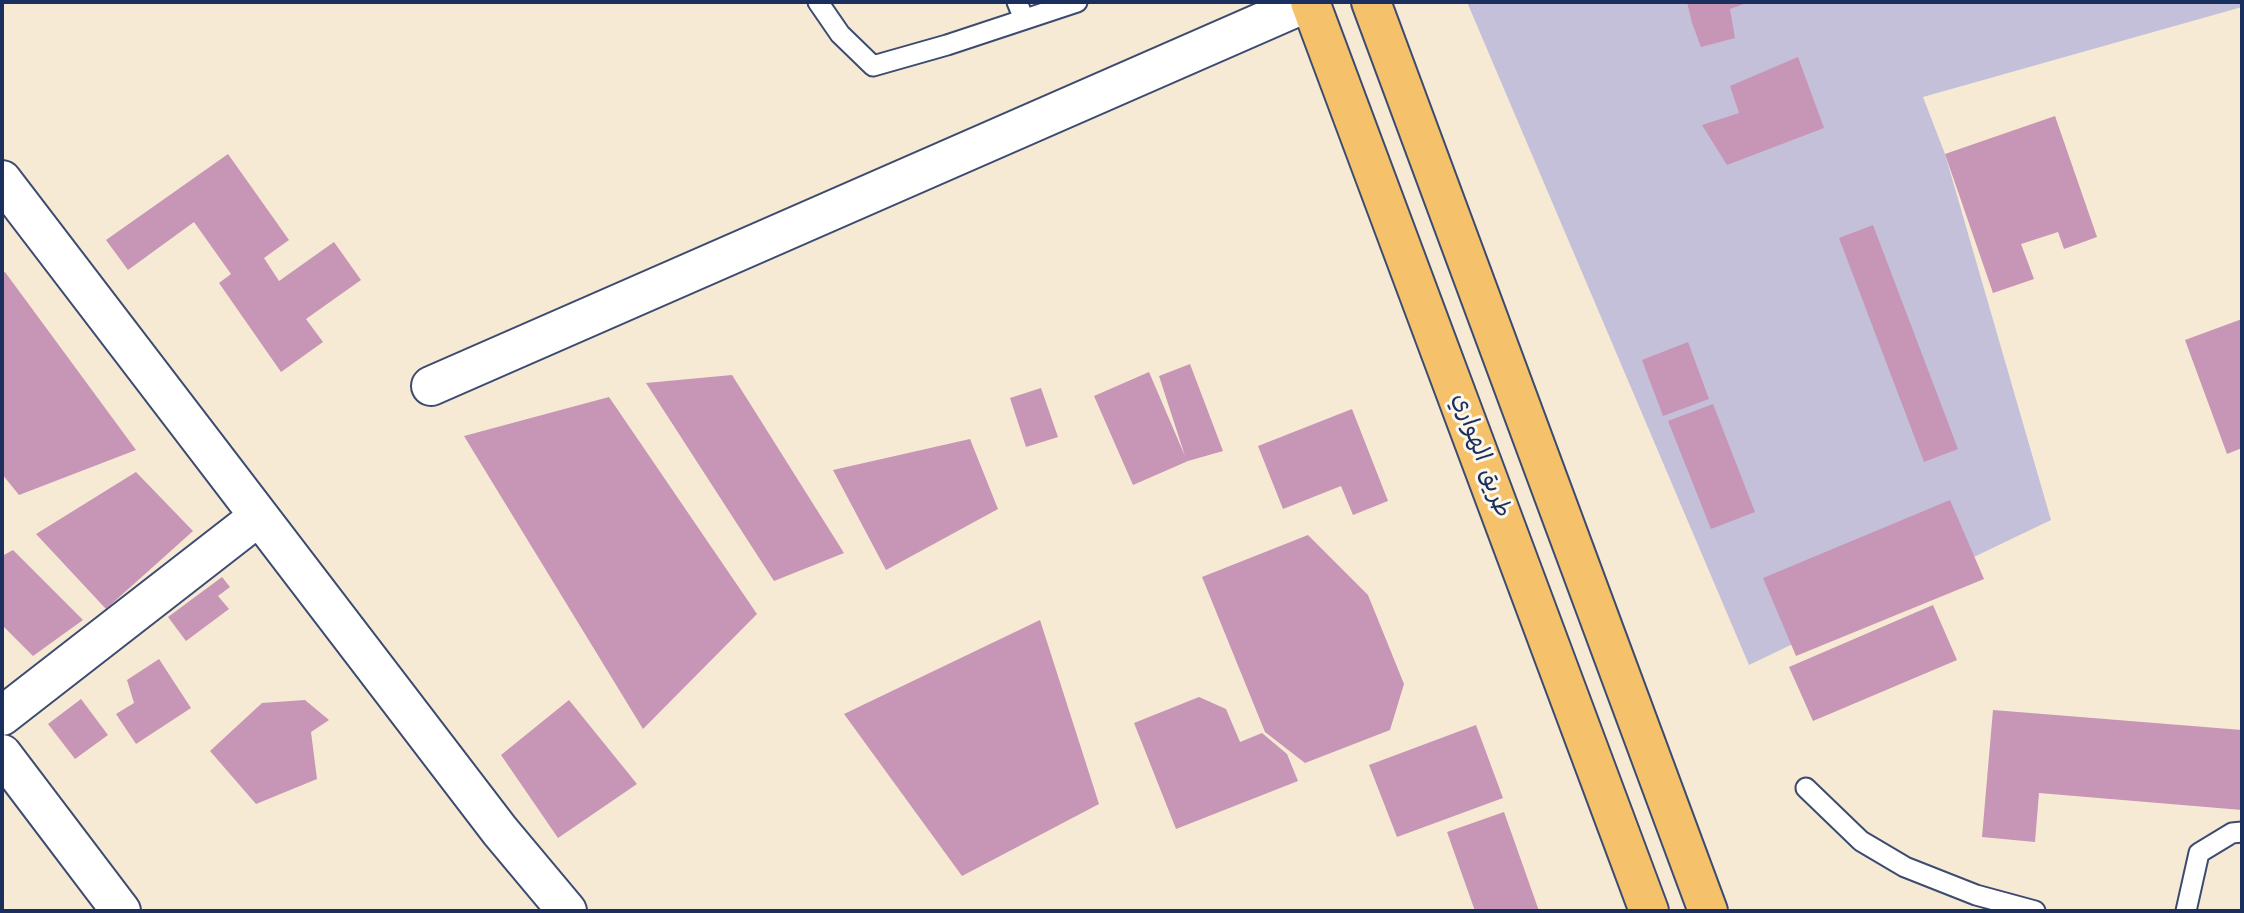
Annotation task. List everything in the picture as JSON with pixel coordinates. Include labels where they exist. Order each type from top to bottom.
[{"type":"highway","name":"طريق الهواري","points":[[1309,2],[1649,911]]},
{"type":"highway","points":[[1371,2],[1708,911]]},
{"type":"street","points":[[431,386],[1309,2]]},
{"type":"street","points":[[2,180],[500,831],[567,911]]},
{"type":"street","points":[[2,716],[258,517]]},
{"type":"street","points":[[2,754],[121,911]]},
{"type":"lane","points":[[818,2],[840,34],[873,66],[947,45],[1021,10],[1077,2]]},
{"type":"lane","points":[[1806,788],[1861,841],[1905,867],[1976,895],[2035,911]]},
{"type":"lane","points":[[2186,911],[2199,853],[2232,833],[2242,832]]},
{"type":"shaded area","points":[[1467,2],[2242,2],[2242,7],[1923,97],[1945,154],[2051,520],[1749,665]]},
{"type":"building","points":[[1687,2],[1749,2],[1730,9],[1735,38],[1701,47]]},
{"type":"building","points":[[1798,57],[1824,128],[1727,165],[1702,125],[1739,113],[1730,86]]},
{"type":"building","points":[[2055,116],[2097,237],[2064,249],[2058,232],[2021,244],[2034,279],[1993,293],[1945,154]]},
{"type":"building","points":[[228,154],[289,240],[264,258],[279,281],[334,242],[361,280],[306,319],[323,342],[281,372],[219,283],[231,274],[194,222],[128,270],[106,240]]},
{"type":"building","points":[[1873,225],[1958,449],[1924,462],[1839,238]]},
{"type":"building","points":[[5,272],[136,450],[19,495],[2,474],[2,274]]},
{"type":"building","points":[[2242,319],[2242,448],[2227,454],[2185,340]]},
{"type":"building","points":[[1688,342],[1709,399],[1663,416],[1642,360]]},
{"type":"building","points":[[1190,364],[1223,451],[1188,461],[1133,485],[1094,396],[1149,372],[1185,456],[1159,376]]},
{"type":"building","points":[[732,375],[844,553],[774,581],[646,383]]},
{"type":"building","points":[[1041,388],[1058,437],[1026,447],[1010,398]]},
{"type":"building","points":[[609,397],[757,614],[643,729],[464,436]]},
{"type":"building","points":[[1713,404],[1755,512],[1711,529],[1668,421]]},
{"type":"building","points":[[1352,409],[1388,501],[1353,515],[1341,486],[1283,509],[1258,446]]},
{"type":"building","points":[[970,439],[998,509],[886,570],[833,470]]},
{"type":"building","points":[[136,472],[193,531],[106,609],[36,534]]},
{"type":"building","points":[[1950,500],[1984,579],[1796,656],[1763,578]]},
{"type":"building","points":[[1308,535],[1368,595],[1404,684],[1390,730],[1305,763],[1265,732],[1202,577]]},
{"type":"building","points":[[13,550],[83,620],[33,656],[2,625],[2,556]]},
{"type":"building","points":[[222,577],[230,587],[218,596],[229,609],[186,641],[168,617]]},
{"type":"building","points":[[1933,605],[1957,660],[1813,721],[1789,667]]},
{"type":"building","points":[[1040,620],[1099,804],[962,876],[844,714]]},
{"type":"building","points":[[159,659],[191,708],[136,744],[116,714],[134,703],[127,680]]},
{"type":"building","points":[[1199,697],[1226,709],[1240,742],[1262,733],[1287,754],[1298,781],[1176,829],[1134,723]]},
{"type":"building","points":[[81,699],[108,735],[75,759],[48,724]]},
{"type":"building","points":[[305,700],[329,720],[311,732],[317,779],[256,804],[210,751],[262,703]]},
{"type":"building","points":[[569,700],[637,784],[558,838],[501,755]]},
{"type":"building","points":[[1993,710],[2242,730],[2242,810],[2039,793],[2035,842],[1982,837]]},
{"type":"building","points":[[1476,725],[1503,798],[1397,837],[1369,765]]},
{"type":"building","points":[[1504,812],[1539,911],[1475,911],[1447,832]]}]
